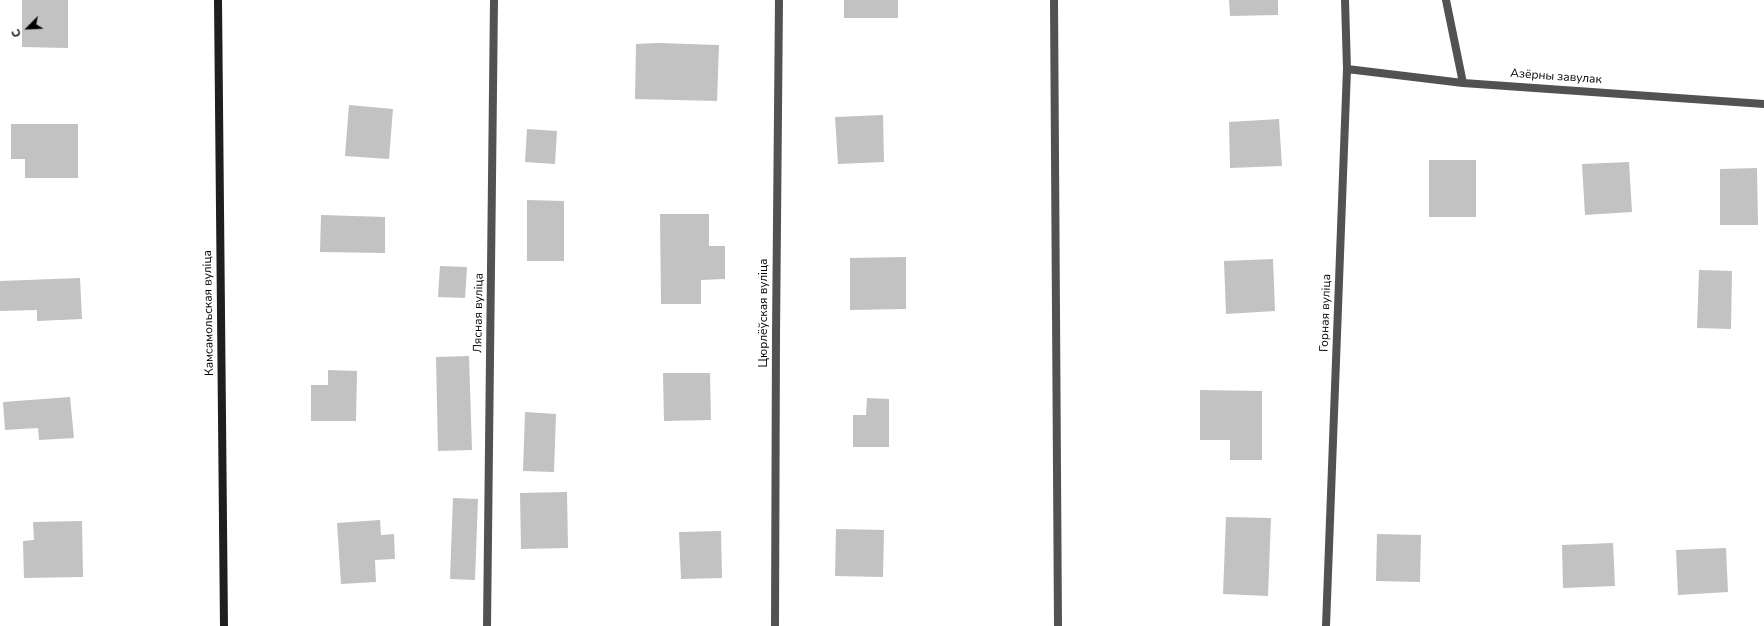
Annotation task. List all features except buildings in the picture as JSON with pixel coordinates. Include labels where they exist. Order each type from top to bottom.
[{"type":"street","name":"Камсамольская вуліца","points":[[218,0],[224,626]]},
{"type":"street","name":"Лясная вуліца","points":[[487,626],[494,0]]},
{"type":"street","name":"Цюрлёўская вуліца","points":[[775,626],[779,0]]},
{"type":"street","points":[[1054,0],[1058,626]]},
{"type":"street","name":"Горная вуліца","points":[[1326,626],[1347,69],[1345,0]]},
{"type":"street","points":[[1446,0],[1463,83]]},
{"type":"street","name":"Азёрны завулак","points":[[1347,69],[1463,83],[1764,104]]}]
